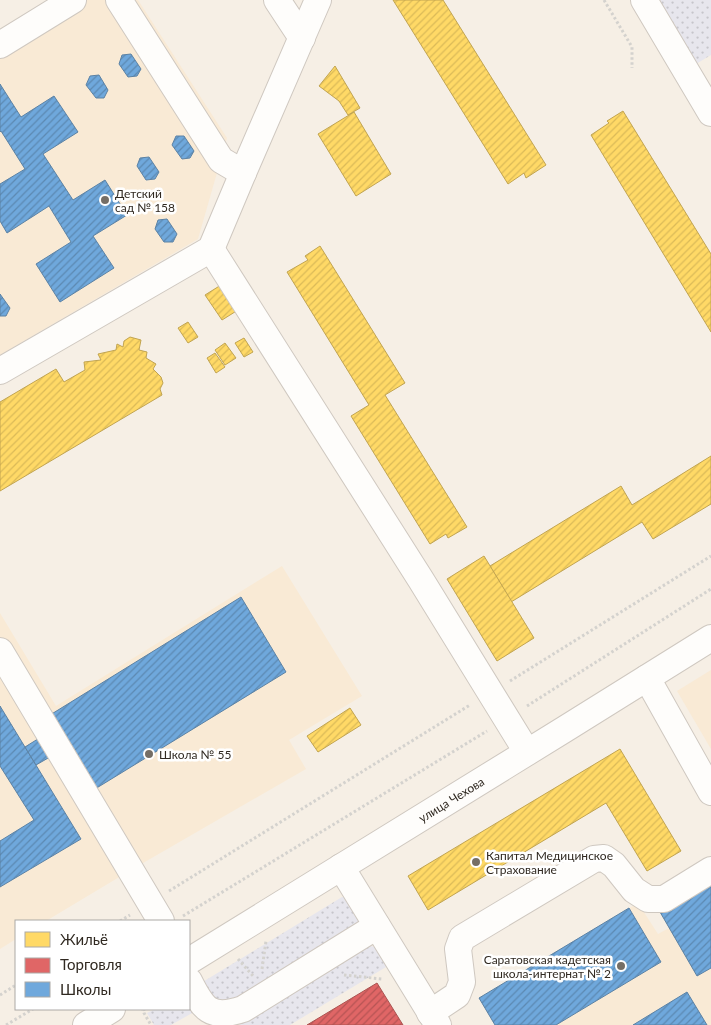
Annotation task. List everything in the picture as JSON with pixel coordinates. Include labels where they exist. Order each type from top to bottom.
[{"type":"street","points":[[0,45],[73,0]]},
{"type":"street","points":[[119,0],[221,160],[242,173]]},
{"type":"street","points":[[277,0],[302,38]]},
{"type":"street","points":[[0,371],[211,248],[318,0]]},
{"type":"street","points":[[644,0],[702,79],[711,113]]},
{"type":"street","points":[[211,248],[421,580],[527,752]]},
{"type":"street","name":"улица Чехова","points":[[190,959],[711,638]]},
{"type":"street","points":[[0,651],[165,913]]},
{"type":"street","points":[[647,678],[711,792]]},
{"type":"street","points":[[341,866],[434,1019],[457,995],[462,982],[458,949],[462,938],[594,859],[604,858],[614,865],[634,890],[648,899],[664,899],[711,870]]},
{"type":"street","points":[[190,984],[201,1004],[212,1012],[229,1014],[242,1009],[263,990],[377,926]]},
{"type":"street","points":[[86,1025],[110,1010]]},
{"type":"path","points":[[604,0],[632,47],[632,68]]},
{"type":"path","points":[[165,913],[491,693],[711,556]]},
{"type":"path","points":[[126,920],[165,913],[507,719],[711,589]]},
{"type":"path","points":[[263,990],[266,935]]},
{"type":"path","points":[[234,955],[263,990]]},
{"type":"path","points":[[343,975],[381,980],[402,967]]},
{"type":"path","points":[[0,995],[15,986]]},
{"type":"path","points":[[6,1025],[31,1010]]},
{"type":"path","points":[[144,1010],[151,1025]]},
{"type":"shaded area","name":"Детский сад № 158","points":[[58,0],[138,0],[227,138],[198,239],[0,355],[0,33]]},
{"type":"shaded area","points":[[657,0],[711,0],[711,55],[696,64]]},
{"type":"shaded area","name":"Школа № 55","points":[[282,566],[362,696],[289,740],[306,769],[48,920],[15,920],[15,940],[0,949],[0,613],[56,706]]},
{"type":"shaded area","points":[[711,670],[711,749],[677,691]]},
{"type":"shaded area","name":"Саратовская кадетская школа-интернат № 2","points":[[711,883],[711,1025],[495,1025],[479,998],[638,903],[658,934],[669,928],[660,912]]},
{"type":"shaded area","points":[[342,897],[347,897],[359,920],[358,923],[236,998],[215,999],[201,983]]},
{"type":"shaded area","points":[[364,946],[377,948],[391,964],[290,1025],[239,1025]]},
{"type":"shaded area","points":[[190,1004],[194,1012],[171,1025],[154,1025],[147,1013],[153,1010],[190,1010]]},
{"type":"building: Жильё","points":[[393,0],[443,0],[546,165],[526,178],[524,173],[508,184]]},
{"type":"building: Жильё","points":[[335,66],[360,108],[348,115],[339,101],[319,86]]},
{"type":"building: Жильё","points":[[623,111],[711,254],[711,332],[591,135],[609,123],[607,121]]},
{"type":"building: Жильё","points":[[354,112],[391,174],[356,196],[318,134]]},
{"type":"building: Жильё","points":[[320,246],[405,383],[385,395],[467,527],[448,538],[446,534],[430,544],[351,416],[369,405],[287,272],[308,260],[305,256]]},
{"type":"building: Жильё","points":[[221,285],[238,310],[222,320],[205,295]]},
{"type":"building: Жильё","points":[[188,322],[198,337],[188,343],[178,328]]},
{"type":"building: Жильё","points":[[130,337],[141,340],[139,350],[147,352],[146,358],[156,364],[153,369],[161,377],[163,383],[160,389],[162,395],[0,491],[0,402],[56,369],[64,382],[85,370],[84,362],[101,360],[98,354],[116,350],[117,344],[123,347],[124,341]]},
{"type":"building: Жильё","points":[[244,338],[253,352],[244,357],[235,343]]},
{"type":"building: Жильё","points":[[225,343],[236,358],[225,365],[215,350]]},
{"type":"building: Жильё","points":[[215,353],[225,367],[216,373],[207,358]]},
{"type":"building: Жильё","points":[[711,456],[711,504],[653,539],[642,522],[511,602],[490,566],[621,486],[632,505]]},
{"type":"building: Жильё","points":[[484,556],[534,638],[497,661],[447,579]]},
{"type":"building: Жильё","points":[[350,708],[361,725],[318,752],[307,736]]},
{"type":"building: Жильё","points":[[620,749],[681,851],[647,871],[606,803],[428,910],[408,876]]},
{"type":"building: Торговля","points":[[377,983],[403,1025],[307,1025]]},
{"type":"building: Школы","points":[[131,54],[141,69],[137,76],[128,77],[119,64],[122,55]]},
{"type":"building: Школы","points":[[99,75],[108,90],[104,98],[96,98],[86,85],[90,76]]},
{"type":"building: Школы","points":[[0,84],[21,117],[54,96],[78,132],[43,154],[73,200],[105,180],[127,215],[93,236],[114,268],[60,302],[36,264],[71,242],[49,206],[7,233],[0,221],[0,184],[25,169],[0,132]]},
{"type":"building: Школы","points":[[176,136],[184,136],[194,151],[190,158],[182,159],[172,145]]},
{"type":"building: Школы","points":[[149,157],[159,172],[155,179],[146,180],[137,166],[140,158]]},
{"type":"building: Школы","points":[[167,219],[177,234],[173,242],[164,242],[155,229],[158,220]]},
{"type":"building: Школы","points":[[0,294],[10,308],[6,316],[0,316]]},
{"type":"building: Школы","points":[[241,597],[286,672],[95,789],[50,715]]},
{"type":"building: Школы","points":[[0,706],[81,839],[0,887],[0,841],[34,820],[0,766]]},
{"type":"building: Школы","points":[[57,727],[69,746],[36,765],[25,747]]},
{"type":"building: Школы","points":[[711,883],[711,968],[697,976],[660,912]]},
{"type":"building: Школы","points":[[629,908],[661,962],[556,1025],[495,1025],[479,998]]},
{"type":"building: Школы","points":[[687,992],[707,1025],[633,1025]]},
{"type":"place","name":"Детский сад № 158","points":[[105,200]]},
{"type":"place","name":"Школа № 55","points":[[149,754]]},
{"type":"place","name":"Капитал Медицинское Страхование","points":[[476,862]]},
{"type":"place","name":"Саратовская кадетская школа-интернат № 2","points":[[621,966]]}]
